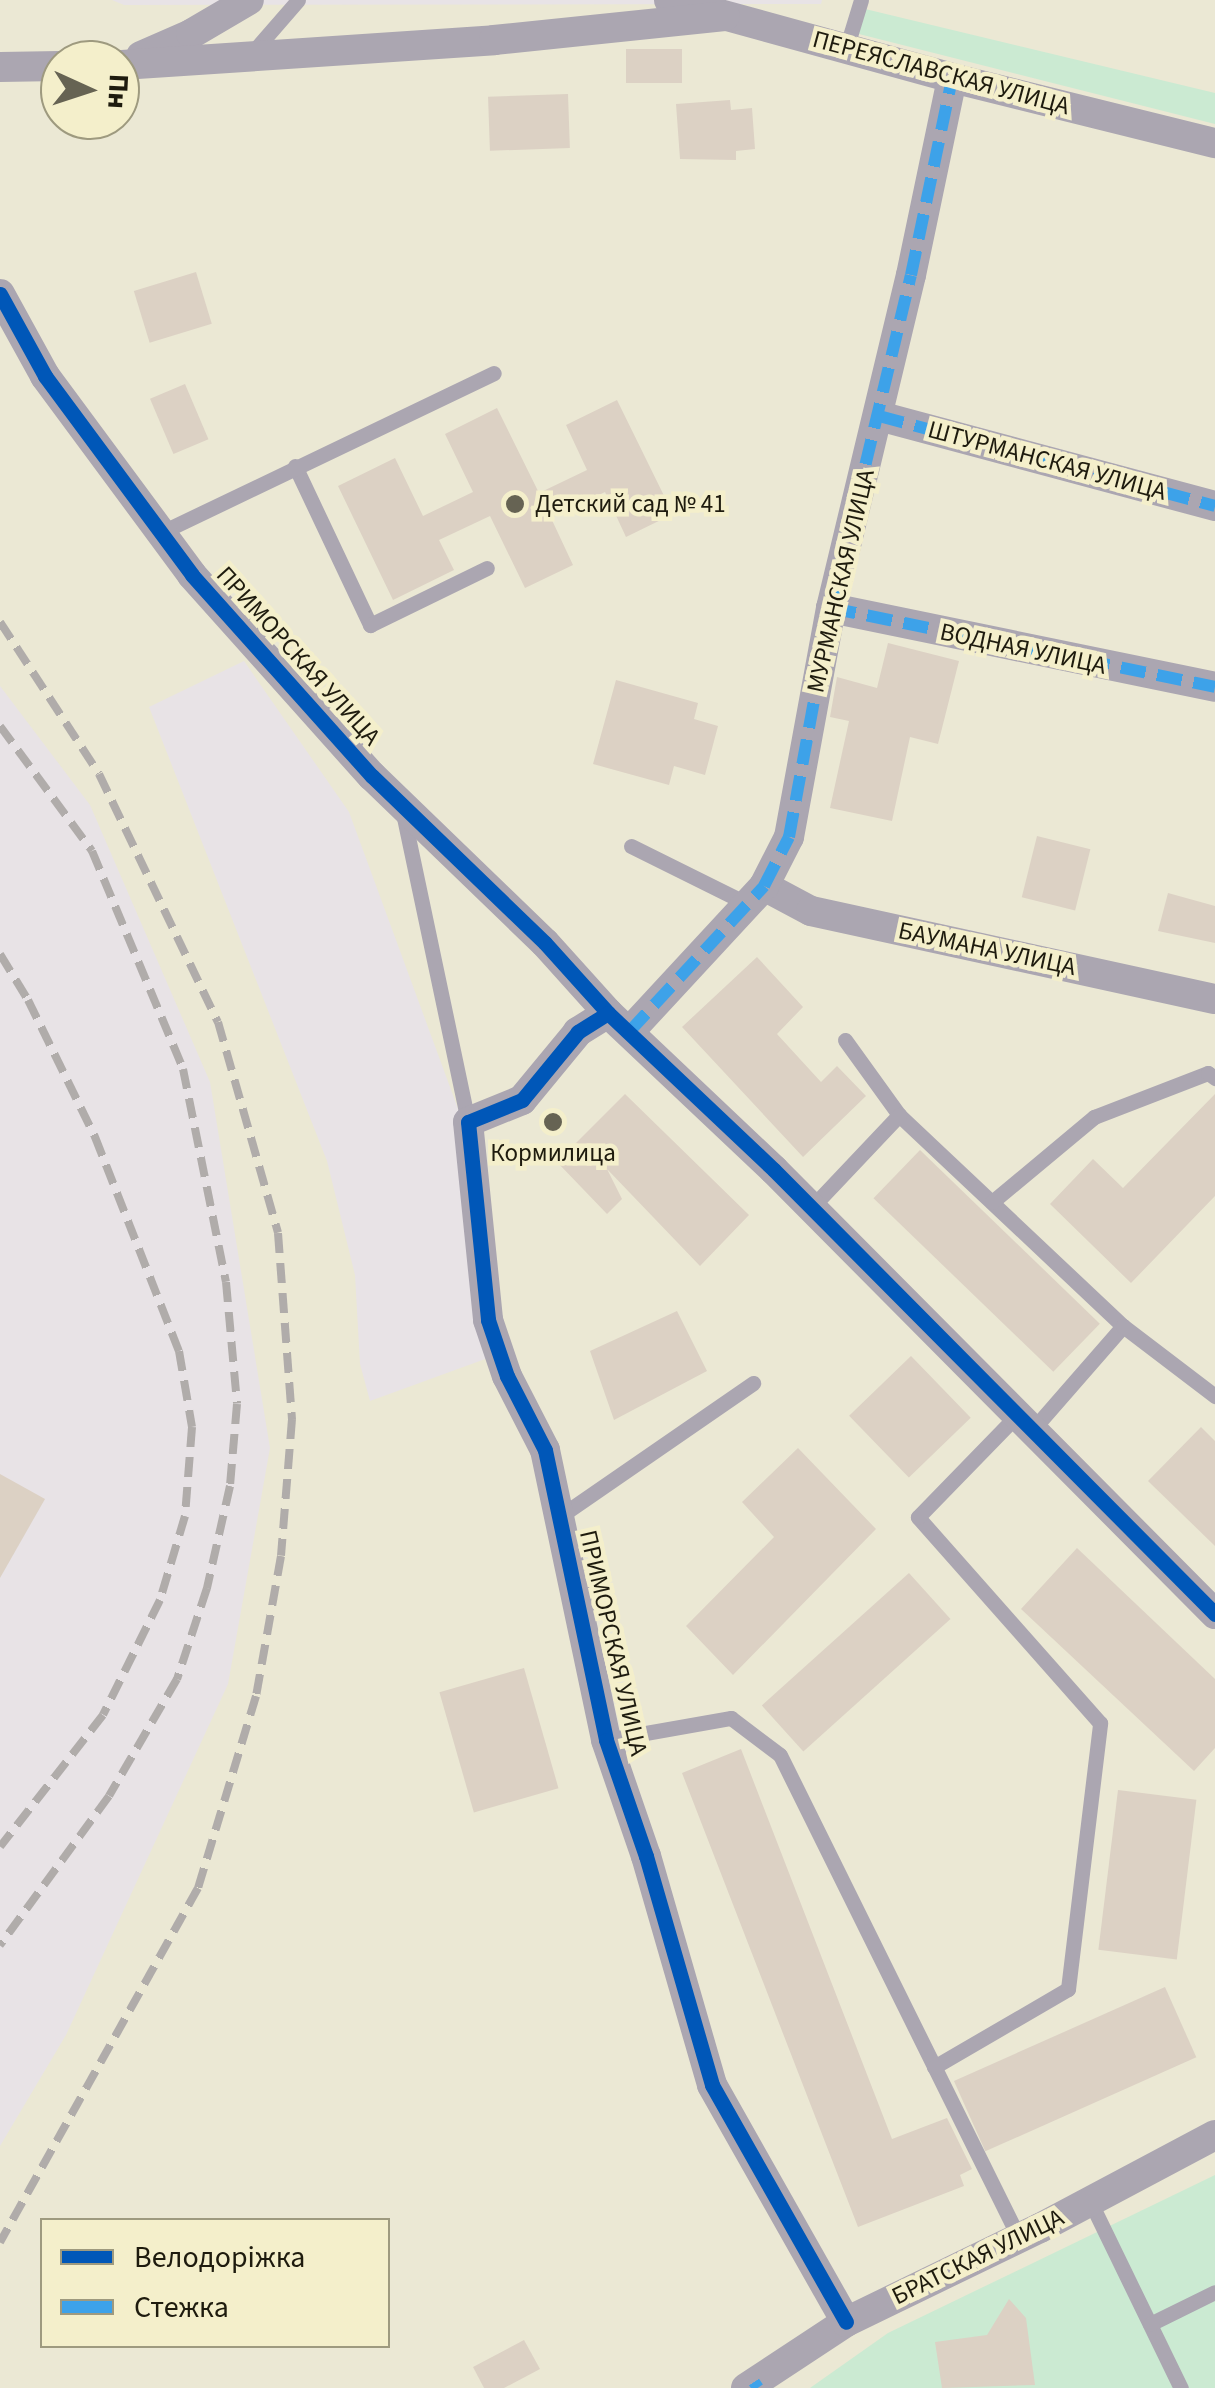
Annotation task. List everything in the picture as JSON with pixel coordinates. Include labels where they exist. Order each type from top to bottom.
[{"type":"street","points":[[140,57],[191,34],[248,0]]},
{"type":"street","name":"ПЕРЕЯСЛАВСКАЯ УЛИЦА","points":[[669,0],[952,78],[1215,143]]},
{"type":"street","points":[[140,64],[494,40],[725,16]]},
{"type":"street","points":[[0,67],[40,66]]},
{"type":"street","name":"МУРМАНСКАЯ УЛИЦА","points":[[618,1022],[756,895],[789,837],[831,608],[879,416],[952,78]]},
{"type":"street","name":"ПРИМОРСКАЯ УЛИЦА","points":[[0,294],[45,376],[204,589],[401,804],[545,943],[618,1022],[812,1208],[1215,1614]]},
{"type":"street","name":"ШТУРМАНСКАЯ УЛИЦА","points":[[879,416],[1215,506]]},
{"type":"street","name":"ВОДНАЯ УЛИЦА","points":[[831,608],[1215,687]]},
{"type":"street","name":"БАУМАНА УЛИЦА","points":[[756,895],[811,911],[1215,998]]},
{"type":"street","points":[[468,1122],[522,1100],[578,1032],[618,1022]]},
{"type":"street","name":"ПРИМОРСКАЯ УЛИЦА","points":[[468,1122],[488,1320],[508,1376],[545,1450],[606,1740],[646,1856],[712,2085],[846,2322]]},
{"type":"street","name":"БРАТСКАЯ УЛИЦА","points":[[746,2388],[846,2322],[1019,2238],[1215,2135]]},
{"type":"lane","points":[[249,56],[298,0]]},
{"type":"lane","points":[[846,50],[861,0]]},
{"type":"lane","points":[[160,532],[494,373]]},
{"type":"lane","points":[[295,466],[370,625],[487,568]]},
{"type":"lane","points":[[401,804],[468,1122]]},
{"type":"lane","points":[[631,846],[756,895]]},
{"type":"lane","points":[[845,1040],[899,1115],[1123,1326],[1215,1396]]},
{"type":"lane","points":[[992,1202],[1094,1117],[1208,1073],[1215,1078]]},
{"type":"lane","points":[[812,1208],[899,1115]]},
{"type":"lane","points":[[934,2067],[1068,1990],[1100,1723],[918,1517],[1026,1421],[1123,1326]]},
{"type":"lane","points":[[559,1517],[753,1382]]},
{"type":"lane","points":[[606,1740],[730,1718],[780,1755],[1019,2238]]},
{"type":"lane","points":[[1090,2201],[1180,2388]]},
{"type":"lane","points":[[1150,2324],[1215,2292]]},
{"type":"shaded area","points":[[112,0],[822,0],[821,4],[124,5]]},
{"type":"shaded area","points":[[244,661],[349,812],[479,1166],[488,1358],[370,1401],[360,1364],[355,1275],[327,1161],[149,707]]},
{"type":"shaded area","points":[[0,686],[90,805],[210,1082],[270,1448],[228,1684],[66,2035],[0,2146]]},
{"type":"green space","points":[[861,8],[1215,93],[1215,124],[855,33]]},
{"type":"green space","points":[[1215,2175],[1215,2388],[810,2388],[888,2333]]},
{"type":"building","points":[[626,49],[682,49],[682,83],[626,83]]},
{"type":"building","points":[[568,94],[570,148],[490,151],[488,97]]},
{"type":"building","points":[[730,100],[731,110],[752,108],[755,149],[736,151],[736,160],[680,159],[676,104]]},
{"type":"building","points":[[196,272],[212,324],[150,343],[134,291]]},
{"type":"building","points":[[185,384],[208,439],[173,454],[150,399]]},
{"type":"building","name":"Детский сад № 41","points":[[617,400],[673,514],[626,537],[605,492],[551,518],[573,565],[525,588],[490,516],[439,540],[454,570],[393,600],[338,486],[395,458],[423,516],[473,492],[445,434],[497,408],[539,493],[587,470],[566,425]]},
{"type":"building","points":[[888,643],[959,661],[938,744],[910,737],[892,821],[830,808],[849,721],[830,717],[837,677],[877,688]]},
{"type":"building","points":[[616,680],[698,703],[694,719],[718,726],[705,775],[674,766],[669,785],[593,764]]},
{"type":"building","points":[[1037,836],[1090,849],[1075,910],[1022,897]]},
{"type":"building","points":[[1168,893],[1215,906],[1215,943],[1158,931]]},
{"type":"building","points":[[757,957],[803,1007],[777,1034],[821,1082],[837,1066],[866,1096],[803,1157],[682,1027]]},
{"type":"building","points":[[625,1094],[749,1215],[700,1266],[607,1169],[622,1199],[607,1214],[557,1162]]},
{"type":"building","points":[[1215,1094],[1215,1196],[1131,1283],[1050,1204],[1093,1159],[1123,1188]]},
{"type":"building","points":[[920,1150],[1100,1324],[1053,1372],[873,1198]]},
{"type":"building","points":[[677,1311],[707,1371],[614,1420],[590,1351]]},
{"type":"building","points":[[911,1356],[971,1418],[909,1478],[849,1416]]},
{"type":"building","points":[[1201,1427],[1215,1441],[1215,1546],[1148,1481]]},
{"type":"building","points":[[798,1448],[876,1529],[733,1675],[686,1626],[774,1537],[742,1502]]},
{"type":"building","points":[[0,1474],[45,1499],[0,1578]]},
{"type":"building","points":[[1077,1548],[1215,1679],[1215,1748],[1194,1771],[1021,1609]]},
{"type":"building","points":[[909,1573],[950,1619],[803,1752],[762,1705]]},
{"type":"building","points":[[524,1668],[558,1788],[474,1812],[439,1692]]},
{"type":"building","points":[[741,1749],[892,2139],[947,2118],[972,2169],[960,2175],[964,2186],[858,2227],[682,1773]]},
{"type":"building","points":[[1118,1790],[1196,1800],[1177,1959],[1098,1950]]},
{"type":"building","points":[[1165,1987],[1196,2057],[985,2151],[954,2081]]},
{"type":"building","points":[[1009,2299],[1026,2318],[1035,2385],[942,2388],[935,2342],[987,2335]]},
{"type":"building","points":[[524,2340],[540,2369],[504,2388],[484,2388],[473,2367]]},
{"type":"railway","points":[[0,622],[99,774],[218,1022],[278,1233],[292,1419],[281,1556],[256,1696],[198,1888],[0,2243]]},
{"type":"railway","points":[[0,726],[92,851],[183,1069],[226,1282],[237,1404],[230,1486],[207,1588],[177,1679],[109,1796],[0,1945]]},
{"type":"railway","points":[[0,954],[28,1000],[95,1137],[179,1351],[192,1427],[185,1516],[160,1600],[103,1715],[0,1847]]},
{"type":"marked path","points":[[629,1032],[764,886],[789,837],[831,608],[911,275],[952,78]]},
{"type":"marked path","points":[[879,416],[1215,506]]},
{"type":"marked path","points":[[831,608],[1215,687]]},
{"type":"marked path","points":[[754,2382],[758,2388]]},
{"type":"cycle path","points":[[0,294],[45,376],[192,575],[372,776],[545,943],[608,1013],[774,1170],[1215,1614]]},
{"type":"cycle path","points":[[608,1013],[578,1032],[522,1100],[468,1122],[488,1320],[507,1376],[545,1450],[606,1740],[646,1856],[712,2085],[846,2322]]},
{"type":"place","name":"Детский сад № 41","points":[[515,504]]},
{"type":"place","name":"Кормилица","points":[[553,1122]]}]
